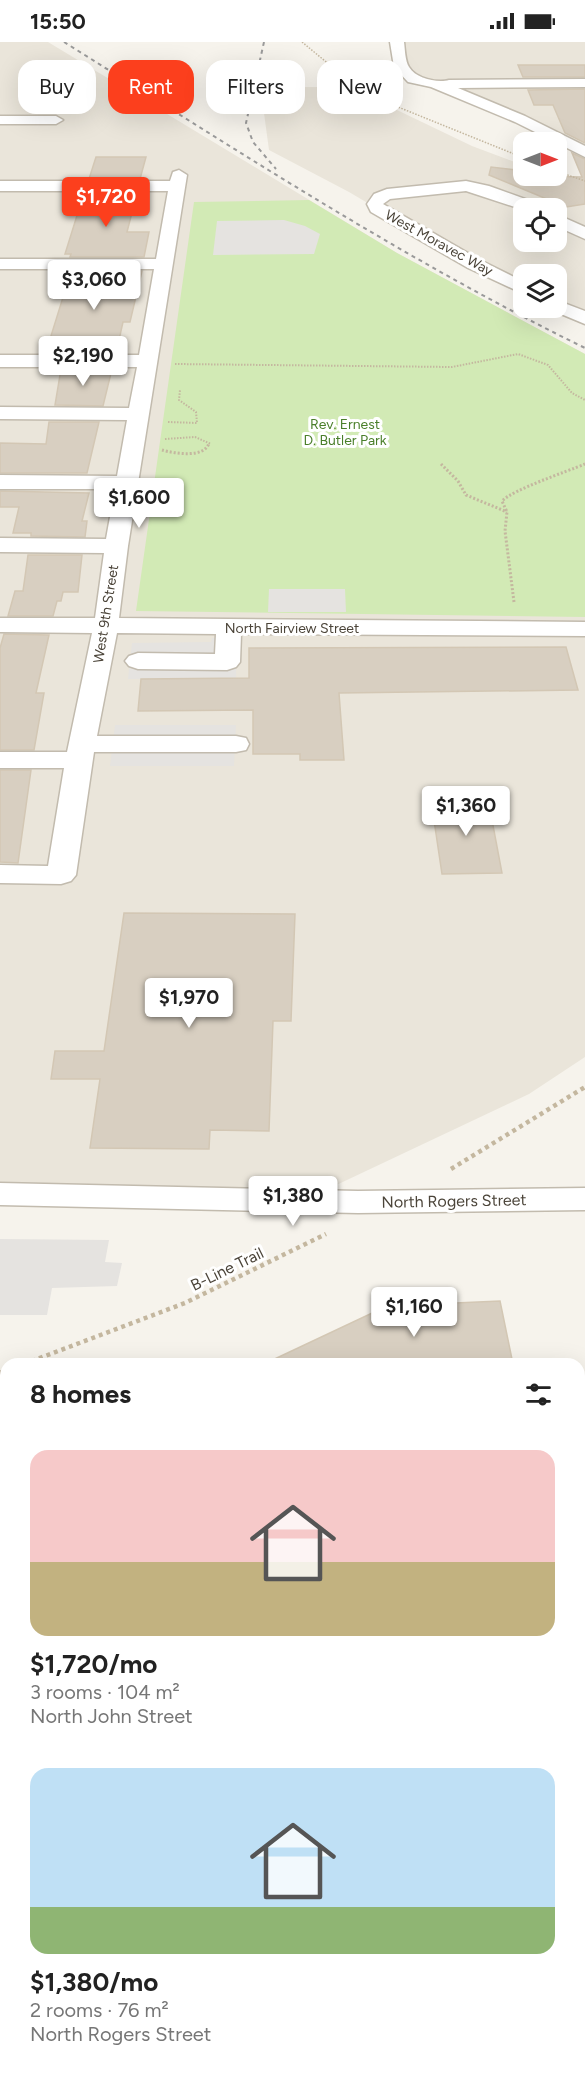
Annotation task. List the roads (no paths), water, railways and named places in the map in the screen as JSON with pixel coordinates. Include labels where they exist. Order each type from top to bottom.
[{"type":"street","points":[[397,42],[404,71],[413,79],[435,84],[520,119],[585,152]]},
{"type":"street","points":[[435,84],[585,83]]},
{"type":"street","points":[[0,120],[56,120]]},
{"type":"street","name":"West 9th Street","points":[[0,186],[178,181],[116,546],[106,626],[81,752],[61,875],[0,874]]},
{"type":"street","name":"West Moravec Way","points":[[513,200],[472,186],[387,194],[380,196],[375,204],[377,208],[474,264],[513,284]]},
{"type":"street","points":[[427,189],[456,205]]},
{"type":"street","points":[[480,207],[513,202]]},
{"type":"street","points":[[567,225],[585,234]]},
{"type":"street","points":[[0,264],[164,264]]},
{"type":"street","points":[[567,310],[585,318]]},
{"type":"street","points":[[0,361],[148,361]]},
{"type":"street","points":[[0,413],[139,414]]},
{"type":"street","points":[[0,482],[127,483]]},
{"type":"street","points":[[0,545],[116,546]]},
{"type":"street","name":"North Fairview Street","points":[[0,625],[585,629]]},
{"type":"street","points":[[138,661],[227,662],[229,627]]},
{"type":"street","points":[[0,760],[81,752],[236,744]]},
{"type":"street","name":"North Rogers Street","points":[[0,1194],[438,1202],[585,1199]]},
{"type":"railway","points":[[64,42],[320,202],[451,278],[585,348]]},
{"type":"railway","points":[[264,42],[246,123],[253,142],[276,169]]},
{"type":"park label","name":"Rev. Ernest D. Butler Park","points":[[345,432]]}]
